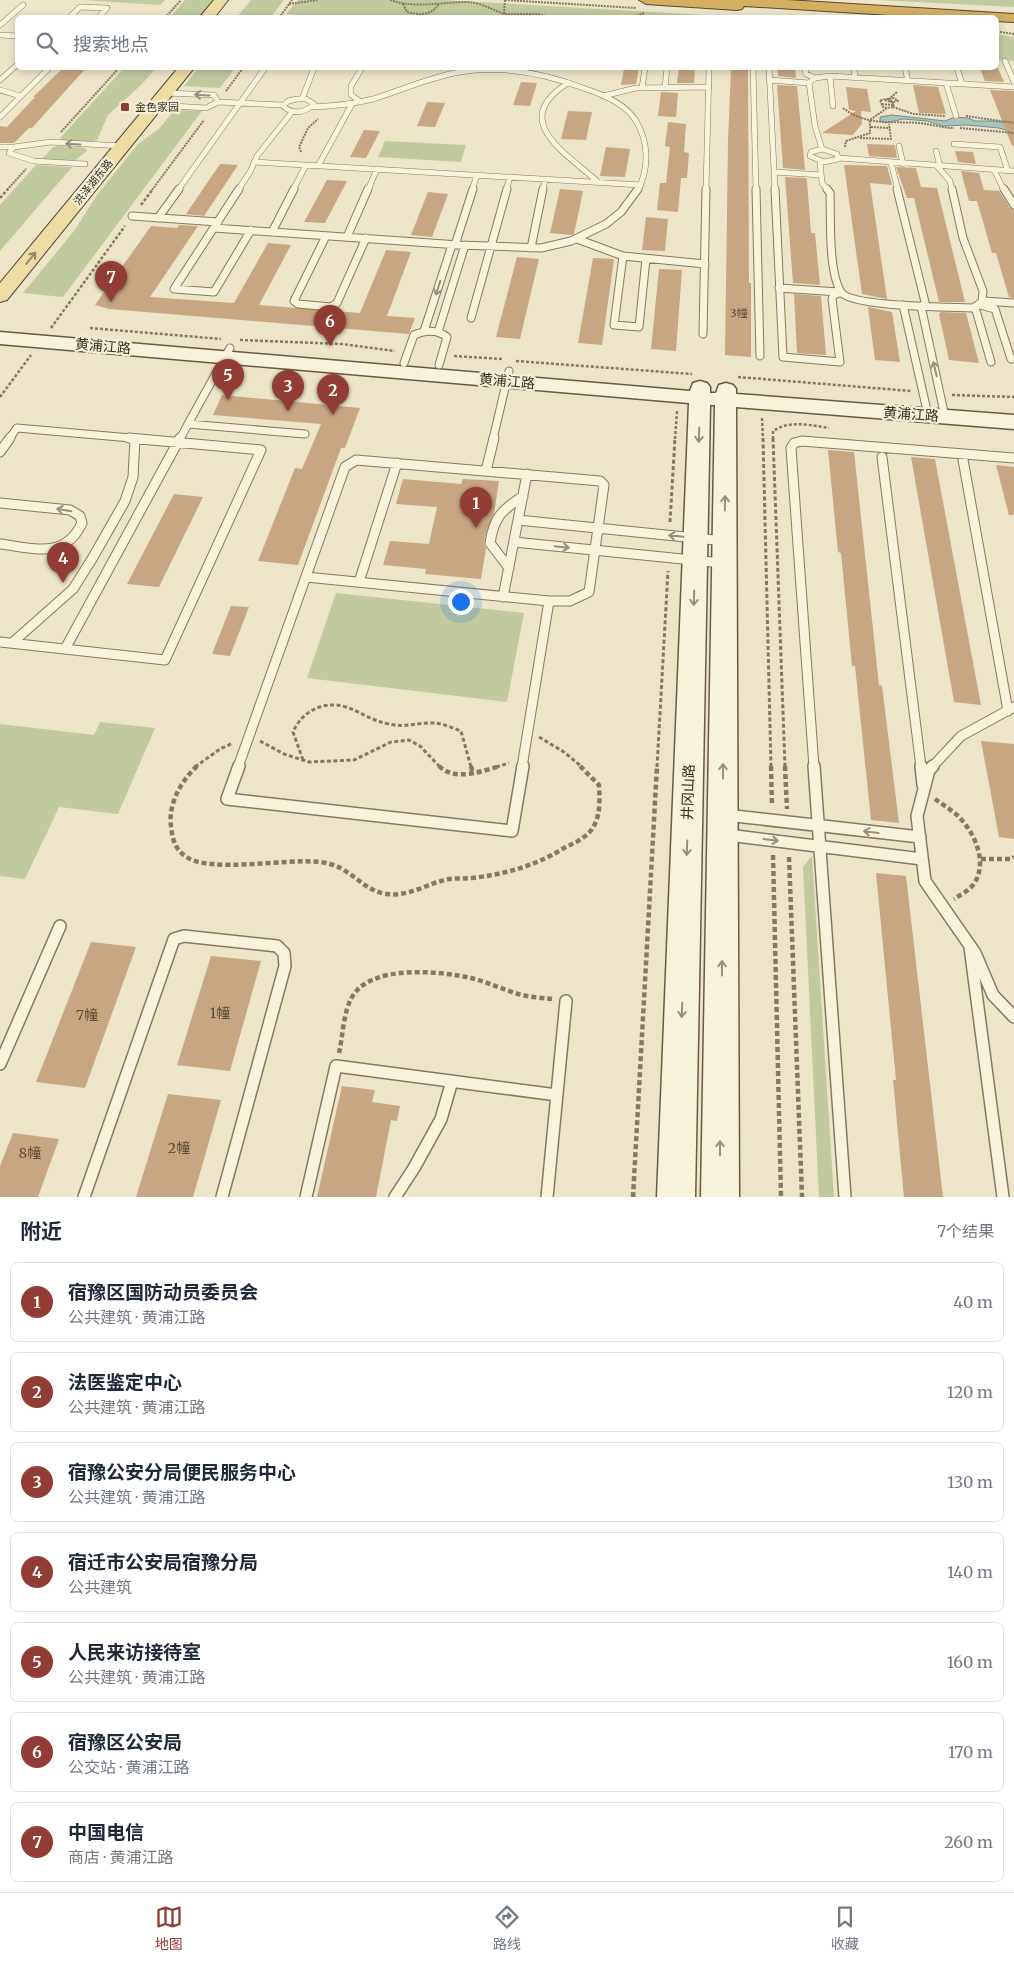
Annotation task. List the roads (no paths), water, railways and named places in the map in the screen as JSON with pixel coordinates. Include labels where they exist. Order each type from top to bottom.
[{"type":"highway","points":[[646,0],[883,15]]},
{"type":"highway","points":[[719,0],[965,15]]},
{"type":"highway","points":[[999,17],[1014,18]]},
{"type":"highway","points":[[999,22],[1014,23]]},
{"type":"main road","points":[[208,15],[221,0]]},
{"type":"main road","points":[[147,89],[163,70]]},
{"type":"main road","name":"洪泽湖东路","points":[[0,296],[184,70]]},
{"type":"main road","name":"洪泽湖东路","points":[[73,179],[112,131]]},
{"type":"street","name":"黄浦江路","points":[[0,329],[51,331],[230,346],[441,360],[508,376]]},
{"type":"street","name":"黄浦江路","points":[[0,338],[51,331]]},
{"type":"street","name":"黄浦江路","points":[[230,346],[508,376],[702,386],[1014,412]]},
{"type":"street","name":"黄浦江路","points":[[702,386],[762,402],[934,405],[1014,422]]},
{"type":"street","name":"井冈山路","points":[[676,1197],[682,548],[702,386]]},
{"type":"street","points":[[702,386],[725,552],[720,1197]]},
{"type":"lane","points":[[0,25],[23,5]]},
{"type":"lane","points":[[72,15],[80,7],[107,8],[101,15]]},
{"type":"lane","points":[[0,36],[15,36]]},
{"type":"lane","points":[[1006,61],[1014,82]]},
{"type":"lane","points":[[0,80],[15,67]]},
{"type":"lane","points":[[0,117],[47,70]]},
{"type":"lane","points":[[158,218],[264,70]]},
{"type":"lane","points":[[302,99],[313,70]]},
{"type":"lane","points":[[360,102],[351,95],[351,86],[361,70]]},
{"type":"lane","points":[[132,216],[272,232],[454,245],[531,248],[552,246],[577,240],[614,219],[628,205],[641,186],[646,171],[647,152],[642,129],[628,111],[604,96],[524,70],[454,70],[352,104],[313,107],[292,112],[286,110],[283,105]]},
{"type":"lane","points":[[642,88],[645,70]]},
{"type":"lane","points":[[665,87],[667,70]]},
{"type":"lane","points":[[703,334],[709,70]]},
{"type":"lane","points":[[753,70],[760,356]]},
{"type":"lane","points":[[769,70],[783,357],[840,362],[832,300],[834,295],[841,292]]},
{"type":"lane","points":[[805,70],[806,74],[815,78]]},
{"type":"lane","points":[[854,70],[855,78]]},
{"type":"lane","points":[[905,70],[908,81]]},
{"type":"lane","points":[[958,70],[962,84]]},
{"type":"lane","points":[[769,80],[809,82],[815,78],[830,76],[1014,88]]},
{"type":"lane","points":[[830,76],[833,106]]},
{"type":"lane","points":[[809,82],[816,126],[822,149]]},
{"type":"lane","points":[[568,83],[545,102],[541,116],[546,130],[559,150],[598,182]]},
{"type":"lane","points":[[946,83],[956,116]]},
{"type":"lane","points":[[604,96],[642,88],[709,87]]},
{"type":"lane","points":[[0,90],[20,96]]},
{"type":"lane","points":[[161,99],[214,95],[218,102]]},
{"type":"lane","points":[[161,99],[206,108],[218,102],[283,105],[288,101],[302,99],[313,102],[313,107]]},
{"type":"lane","points":[[318,166],[352,104]]},
{"type":"lane","points":[[251,230],[214,292],[174,289],[250,172],[254,162],[292,112]]},
{"type":"lane","points":[[0,147],[51,142],[122,146]]},
{"type":"lane","points":[[839,158],[832,162],[820,162],[812,158],[810,154],[814,150],[822,149],[834,152],[839,158],[848,160],[1011,171],[1000,146],[954,144]]},
{"type":"lane","points":[[899,146],[903,164]]},
{"type":"lane","points":[[9,153],[14,147]]},
{"type":"lane","points":[[936,151],[939,166],[950,181],[963,238],[983,291],[979,304],[991,362]]},
{"type":"lane","points":[[0,152],[34,161],[85,164]]},
{"type":"lane","points":[[254,162],[641,186]]},
{"type":"lane","points":[[820,162],[822,183],[830,193],[833,268],[841,292],[849,299],[903,305],[963,308],[979,304],[1014,303]]},
{"type":"lane","points":[[891,163],[923,306],[934,405]]},
{"type":"lane","points":[[272,232],[306,165]]},
{"type":"lane","points":[[347,237],[377,169]]},
{"type":"lane","points":[[994,170],[1014,205]]},
{"type":"lane","points":[[774,172],[821,176]]},
{"type":"lane","points":[[424,331],[477,175]]},
{"type":"lane","points":[[471,318],[510,177]]},
{"type":"lane","points":[[531,248],[545,179]]},
{"type":"lane","points":[[326,236],[294,301],[298,304],[331,307],[337,303],[366,238]]},
{"type":"lane","points":[[577,240],[623,256],[705,264]]},
{"type":"lane","points":[[438,332],[465,245]]},
{"type":"lane","points":[[623,256],[614,325],[639,327],[646,259]]},
{"type":"lane","points":[[780,288],[841,292]]},
{"type":"lane","points":[[979,304],[995,309],[1011,359]]},
{"type":"lane","points":[[903,305],[934,405]]},
{"type":"lane","points":[[406,357],[414,335],[424,331],[438,332],[447,337],[441,360]]},
{"type":"lane","points":[[65,649],[230,346]]},
{"type":"lane","points":[[486,471],[508,376]]},
{"type":"lane","points":[[188,424],[305,434]]},
{"type":"lane","points":[[0,452],[17,428],[261,450],[165,660],[0,642]]},
{"type":"lane","points":[[12,643],[73,589],[92,559],[125,501],[133,477],[135,439]]},
{"type":"lane","points":[[846,1197],[791,448],[794,443],[802,441],[1014,458]]},
{"type":"lane","points":[[962,454],[1012,709],[961,736],[929,770],[917,816],[925,881],[975,953],[993,994],[1014,1016]]},
{"type":"lane","points":[[882,458],[923,790]]},
{"type":"lane","points":[[306,577],[503,597],[573,601],[589,592],[604,484],[600,481],[356,460],[345,467],[227,799],[512,831],[549,601]]},
{"type":"lane","points":[[359,582],[397,463]]},
{"type":"lane","points":[[503,597],[527,474]]},
{"type":"lane","points":[[509,568],[490,543],[491,530],[495,518],[502,510],[523,496]]},
{"type":"lane","points":[[0,503],[70,510],[80,516],[82,523],[74,538],[65,544],[50,549],[0,544]]},
{"type":"lane","points":[[518,520],[598,528],[682,548],[725,552]]},
{"type":"lane","points":[[514,542],[595,550],[682,548],[725,552]]},
{"type":"lane","points":[[723,824],[772,820],[920,837]]},
{"type":"lane","points":[[723,824],[772,840],[922,859]]},
{"type":"lane","points":[[0,1064],[60,926]]},
{"type":"lane","points":[[84,1197],[174,940],[184,936],[276,946],[284,953],[286,966],[222,1197]]},
{"type":"lane","points":[[969,945],[1002,1197]]},
{"type":"lane","points":[[547,1197],[566,1001]]},
{"type":"lane","points":[[306,1197],[336,1066],[557,1095]]},
{"type":"lane","points":[[395,1197],[396,1192],[414,1168],[441,1119],[452,1081]]},
{"type":"water","points":[[892,115],[945,121],[955,117],[968,118],[975,121],[995,121],[1014,125],[1011,132],[999,128],[967,125],[943,126],[927,121],[903,119],[885,123],[880,121],[880,117]]},
{"type":"place","name":"金色家园","points":[[125,107]]},
{"type":"place","name":"中国电信","points":[[111,302]]},
{"type":"place","name":"宿豫区公安局","points":[[330,346]]},
{"type":"place","name":"人民来访接待室","points":[[228,400]]},
{"type":"place","name":"宿豫公安分局便民服务中心","points":[[288,411]]},
{"type":"place","name":"法医鉴定中心","points":[[333,415]]},
{"type":"place","name":"宿豫区国防动员委员会","points":[[476,528]]},
{"type":"place","name":"宿迁市公安局宿豫分局","points":[[63,583]]}]
